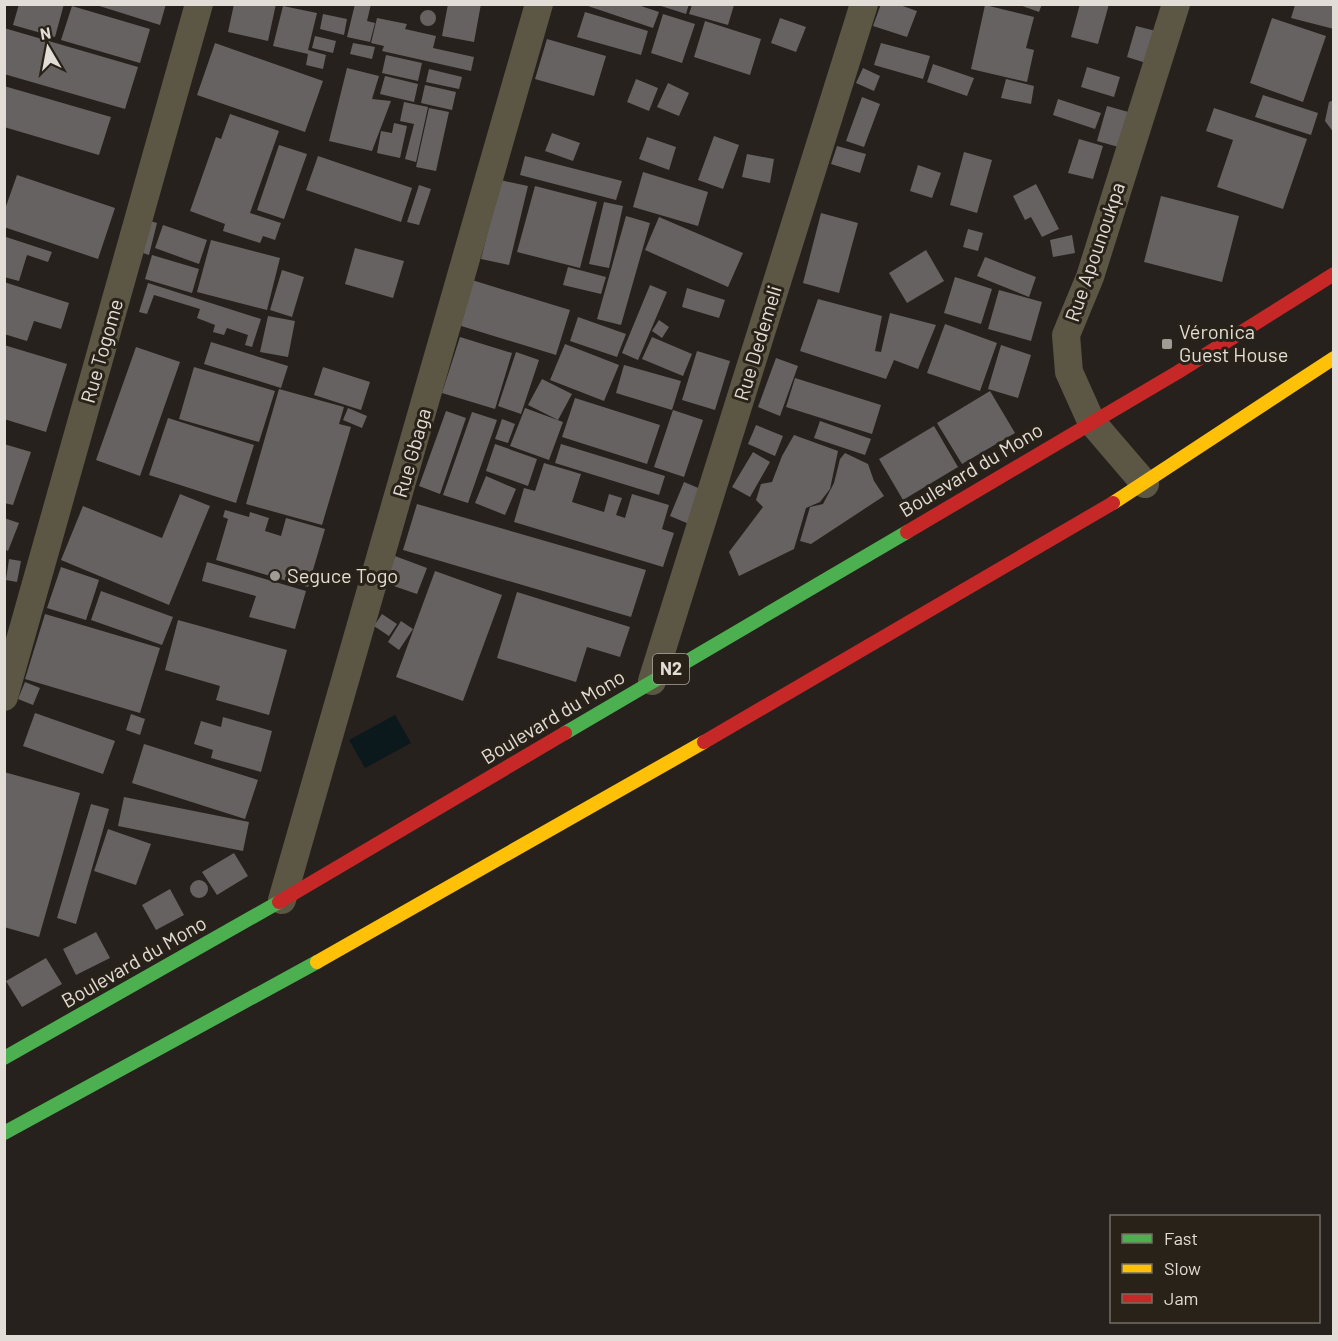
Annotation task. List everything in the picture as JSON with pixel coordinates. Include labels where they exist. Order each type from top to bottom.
[{"type":"highway","name":"Boulevard du Mono","points":[[4,1058],[282,900],[1091,421],[1178,372],[1334,274]]},
{"type":"highway","points":[[4,1133],[311,964],[693,748],[1144,484],[1334,358]]},
{"type":"street","name":"Rue Togome","points":[[4,697],[199,4]]},
{"type":"street","name":"Rue Gbaga","points":[[282,900],[539,4]]},
{"type":"street","name":"Rue Dedemeli","points":[[652,681],[864,4]]},
{"type":"street","name":"Rue Apounoukpa","points":[[1144,484],[1091,421],[1069,372],[1066,336],[1090,278],[1176,4]]},
{"type":"shaded area","points":[[395,715],[411,743],[365,768],[349,740]]},
{"type":"building","points":[[19,4],[64,4],[55,37],[13,25]]},
{"type":"building","points":[[93,4],[166,4],[160,25]]},
{"type":"building","points":[[234,4],[276,4],[268,41],[228,32]]},
{"type":"building","points":[[355,4],[371,4],[367,21],[375,23],[370,42],[347,37]]},
{"type":"building","points":[[448,4],[481,4],[474,42],[442,36]]},
{"type":"building","points":[[582,4],[635,4],[659,12],[653,28]]},
{"type":"building","points":[[655,4],[689,4],[686,14]]},
{"type":"building","points":[[881,4],[897,4],[917,11],[907,37],[873,26]]},
{"type":"building","points":[[1017,4],[1042,4],[1039,12]]},
{"type":"building","points":[[1080,4],[1109,4],[1098,44],[1071,37]]},
{"type":"building","points":[[692,5],[734,5],[728,25],[689,14]]},
{"type":"building","points":[[985,5],[1034,17],[1026,48],[1034,50],[1027,82],[971,69]]},
{"type":"building","points":[[1295,5],[1334,5],[1334,29],[1291,18]]},
{"type":"building","points":[[72,6],[150,29],[140,63],[61,40]]},
{"type":"building","points":[[283,6],[317,13],[308,50],[326,55],[323,69],[306,65],[308,54],[273,46]]},
{"type":"building","points":[[428,10],[434,12],[436,18],[434,24],[428,26],[422,24],[420,18],[422,12]]},
{"type":"building","points":[[585,12],[648,31],[641,55],[577,37]]},
{"type":"building","points":[[323,14],[347,19],[344,35],[320,29]]},
{"type":"building","points":[[663,14],[695,24],[682,63],[651,53]]},
{"type":"building","points":[[377,18],[407,24],[405,29],[436,36],[433,48],[474,57],[471,71],[382,51],[384,46],[371,43]]},
{"type":"building","points":[[780,18],[806,27],[796,52],[771,43]]},
{"type":"building","points":[[1272,18],[1326,36],[1303,102],[1250,83]]},
{"type":"building","points":[[705,21],[761,39],[750,75],[694,57]]},
{"type":"building","points":[[1136,26],[1156,31],[1146,63],[1127,57]]},
{"type":"building","points":[[4,28],[138,67],[125,109],[4,74]]},
{"type":"building","points":[[315,36],[336,41],[333,53],[312,48]]},
{"type":"building","points":[[547,39],[606,56],[594,96],[535,79]]},
{"type":"building","points":[[215,43],[323,81],[305,132],[197,95]]},
{"type":"building","points":[[353,43],[375,47],[372,59],[350,54]]},
{"type":"building","points":[[881,43],[930,56],[923,79],[874,65]]},
{"type":"building","points":[[386,55],[422,63],[418,81],[382,73]]},
{"type":"building","points":[[933,64],[974,78],[967,96],[927,82]]},
{"type":"building","points":[[1087,67],[1120,77],[1114,97],[1081,87]]},
{"type":"building","points":[[347,68],[379,76],[372,99],[391,101],[372,151],[329,141]]},
{"type":"building","points":[[863,68],[880,76],[874,91],[856,83]]},
{"type":"building","points":[[429,69],[462,77],[459,89],[426,82]]},
{"type":"building","points":[[385,76],[418,84],[414,102],[380,94]]},
{"type":"building","points":[[636,79],[658,88],[649,111],[627,102]]},
{"type":"building","points":[[1006,79],[1034,86],[1031,104],[1001,98]]},
{"type":"building","points":[[668,83],[689,93],[679,116],[657,107]]},
{"type":"building","points":[[425,85],[456,92],[452,110],[421,103]]},
{"type":"building","points":[[4,86],[111,117],[99,155],[4,127]]},
{"type":"building","points":[[1263,95],[1318,113],[1311,135],[1255,117]]},
{"type":"building","points":[[862,97],[880,104],[864,147],[846,141]]},
{"type":"building","points":[[1058,99],[1101,113],[1095,129],[1053,115]]},
{"type":"building","points":[[1334,100],[1334,133],[1325,121],[1329,102]]},
{"type":"building","points":[[404,102],[428,107],[416,162],[405,159],[414,124],[400,121]]},
{"type":"building","points":[[1107,106],[1132,113],[1122,148],[1097,141]]},
{"type":"building","points":[[429,108],[449,112],[436,171],[416,167]]},
{"type":"building","points":[[1214,108],[1307,139],[1283,209],[1217,187],[1233,140],[1206,131]]},
{"type":"building","points":[[230,114],[279,131],[250,213],[281,223],[275,240],[263,236],[260,243],[223,231],[225,224],[190,211],[216,137],[221,139]]},
{"type":"building","points":[[394,123],[407,126],[400,158],[377,153],[381,131],[392,133]]},
{"type":"building","points":[[552,133],[580,143],[573,161],[545,151]]},
{"type":"building","points":[[714,136],[739,145],[723,189],[698,180]]},
{"type":"building","points":[[647,137],[676,147],[669,170],[639,159]]},
{"type":"building","points":[[1079,139],[1103,146],[1093,179],[1068,173]]},
{"type":"building","points":[[279,145],[307,154],[284,219],[257,210]]},
{"type":"building","points":[[837,146],[866,154],[860,173],[831,164]]},
{"type":"building","points":[[964,152],[992,160],[977,213],[950,205]]},
{"type":"building","points":[[747,154],[774,159],[770,183],[742,177]]},
{"type":"building","points":[[318,156],[412,188],[401,222],[306,190]]},
{"type":"building","points":[[525,156],[622,181],[616,200],[520,175]]},
{"type":"building","points":[[918,165],[941,173],[932,198],[910,191]]},
{"type":"building","points":[[643,172],[708,192],[698,226],[633,207]]},
{"type":"building","points":[[17,175],[115,208],[98,259],[4,227],[4,212]]},
{"type":"building","points":[[500,180],[528,186],[509,265],[481,259]]},
{"type":"building","points":[[1036,184],[1059,229],[1042,237],[1031,217],[1025,220],[1013,196]]},
{"type":"building","points":[[419,185],[431,189],[419,225],[407,222]]},
{"type":"building","points":[[535,186],[597,202],[580,268],[517,252]]},
{"type":"building","points":[[1161,196],[1239,216],[1222,282],[1144,262]]},
{"type":"building","points":[[604,202],[623,206],[609,268],[589,264]]},
{"type":"building","points":[[821,213],[858,223],[839,293],[803,283]]},
{"type":"building","points":[[626,216],[650,223],[621,325],[597,319]]},
{"type":"building","points":[[659,217],[743,253],[728,287],[645,250]]},
{"type":"building","points":[[150,221],[157,223],[149,255],[143,253]]},
{"type":"building","points":[[163,225],[207,240],[199,264],[155,248]]},
{"type":"building","points":[[968,229],[983,233],[978,251],[963,247]]},
{"type":"building","points":[[1072,235],[1075,253],[1053,257],[1050,240]]},
{"type":"building","points":[[6,237],[52,252],[48,262],[27,255],[19,281],[4,277]]},
{"type":"building","points":[[211,240],[280,258],[267,310],[197,292]]},
{"type":"building","points":[[355,248],[404,261],[393,298],[345,284]]},
{"type":"building","points":[[926,250],[944,281],[907,303],[889,273]]},
{"type":"building","points":[[152,255],[199,269],[192,293],[145,279]]},
{"type":"building","points":[[985,257],[1036,277],[1029,297],[977,276]]},
{"type":"building","points":[[568,267],[606,277],[601,294],[563,285]]},
{"type":"building","points":[[282,270],[304,277],[292,317],[270,310]]},
{"type":"building","points":[[955,277],[992,289],[981,324],[944,313]]},
{"type":"building","points":[[472,280],[570,310],[556,355],[458,325]]},
{"type":"building","points":[[4,282],[69,303],[61,329],[34,321],[27,341],[4,334]]},
{"type":"building","points":[[148,283],[261,319],[252,347],[245,345],[248,335],[227,328],[224,335],[213,332],[215,325],[197,318],[200,309],[154,295],[147,314],[139,312]]},
{"type":"building","points":[[650,285],[667,292],[638,360],[622,353]]},
{"type":"building","points":[[687,288],[725,300],[719,318],[682,307]]},
{"type":"building","points":[[999,290],[1042,302],[1031,341],[988,329]]},
{"type":"building","points":[[818,299],[882,316],[875,351],[881,352],[890,313],[936,325],[918,369],[894,360],[886,379],[800,351]]},
{"type":"building","points":[[268,316],[295,321],[288,357],[260,352]]},
{"type":"building","points":[[578,317],[626,334],[617,357],[570,341]]},
{"type":"building","points":[[659,320],[669,327],[662,338],[652,331]]},
{"type":"building","points":[[945,324],[997,343],[980,391],[927,373]]},
{"type":"building","points":[[460,337],[512,353],[495,409],[442,393]]},
{"type":"building","points":[[652,337],[692,354],[683,376],[642,359]]},
{"type":"building","points":[[211,342],[288,366],[281,388],[204,364]]},
{"type":"building","points":[[565,344],[619,365],[604,401],[550,380]]},
{"type":"building","points":[[4,345],[67,364],[46,432],[4,419]]},
{"type":"building","points":[[1001,345],[1031,355],[1018,398],[988,389]]},
{"type":"building","points":[[136,347],[180,362],[140,476],[96,460]]},
{"type":"building","points":[[697,351],[730,361],[715,410],[682,400]]},
{"type":"building","points":[[516,352],[539,360],[521,414],[498,406]]},
{"type":"building","points":[[776,358],[798,366],[780,416],[758,407]]},
{"type":"building","points":[[624,365],[681,381],[672,410],[616,393]]},
{"type":"building","points":[[194,367],[275,391],[259,442],[179,419]]},
{"type":"building","points":[[323,367],[370,382],[361,410],[314,395]]},
{"type":"building","points":[[795,378],[881,405],[872,434],[786,407]]},
{"type":"building","points":[[542,379],[572,394],[558,420],[528,405]]},
{"type":"building","points":[[279,389],[344,407],[339,424],[351,427],[322,525],[246,504]]},
{"type":"building","points":[[990,391],[1015,433],[962,464],[937,423]]},
{"type":"building","points":[[575,398],[660,425],[647,464],[562,437]]},
{"type":"building","points":[[348,408],[367,416],[362,428],[343,420]]},
{"type":"building","points":[[525,408],[563,422],[549,460],[510,446]]},
{"type":"building","points":[[673,410],[703,420],[684,477],[654,467]]},
{"type":"building","points":[[446,411],[466,418],[440,494],[419,486]]},
{"type":"building","points":[[472,412],[497,420],[468,503],[443,495]]},
{"type":"building","points":[[168,418],[254,445],[236,503],[149,475]]},
{"type":"building","points":[[502,419],[515,424],[508,443],[495,439]]},
{"type":"building","points":[[820,421],[871,439],[865,455],[814,438]]},
{"type":"building","points":[[756,425],[783,436],[775,456],[748,444]]},
{"type":"building","points":[[934,426],[958,467],[903,500],[879,459]]},
{"type":"building","points":[[794,435],[838,451],[830,489],[820,502],[806,508],[794,549],[739,576],[729,552],[763,507],[756,500],[761,484],[772,482],[782,456]]},
{"type":"building","points":[[4,444],[31,452],[13,505],[4,503]]},
{"type":"building","points":[[495,444],[537,459],[528,486],[486,471]]},
{"type":"building","points":[[561,444],[665,476],[659,495],[555,463]]},
{"type":"building","points":[[753,452],[770,462],[750,497],[732,487]]},
{"type":"building","points":[[845,453],[868,464],[874,481],[884,496],[811,544],[800,541],[810,507],[823,504],[834,483],[840,459]]},
{"type":"building","points":[[544,463],[581,474],[572,502],[604,512],[609,494],[622,498],[616,515],[625,518],[632,494],[669,505],[662,529],[674,533],[663,567],[514,522],[524,488],[535,491]]},
{"type":"building","points":[[486,476],[516,489],[505,515],[475,503]]},
{"type":"building","points":[[684,482],[715,495],[701,529],[670,516]]},
{"type":"building","points":[[180,494],[210,506],[169,605],[61,560],[83,506],[162,538]]},
{"type":"building","points":[[417,504],[646,570],[631,617],[403,550]]},
{"type":"building","points":[[225,510],[249,517],[250,512],[269,518],[265,531],[281,536],[286,518],[325,529],[308,587],[216,560],[228,519],[223,517]]},
{"type":"building","points":[[4,518],[19,523],[8,551],[4,549]]},
{"type":"building","points":[[395,556],[427,568],[417,594],[385,583]]},
{"type":"building","points":[[9,559],[21,561],[17,582],[6,580]]},
{"type":"building","points":[[207,562],[306,591],[295,629],[249,617],[256,596],[202,581]]},
{"type":"building","points":[[61,567],[99,580],[86,620],[47,608]]},
{"type":"building","points":[[435,571],[502,595],[463,701],[396,677]]},
{"type":"building","points":[[101,591],[173,617],[162,645],[91,620]]},
{"type":"building","points":[[517,592],[630,627],[620,657],[587,647],[576,682],[497,658]]},
{"type":"building","points":[[45,614],[160,648],[140,713],[25,679]]},
{"type":"building","points":[[382,614],[397,624],[389,636],[374,626]]},
{"type":"building","points":[[178,620],[287,650],[269,715],[216,700],[220,686],[165,670]]},
{"type":"building","points":[[401,621],[413,629],[399,650],[388,642]]},
{"type":"building","points":[[25,682],[40,688],[33,705],[18,699]]},
{"type":"building","points":[[35,713],[115,741],[103,774],[23,746]]},
{"type":"building","points":[[131,714],[145,719],[140,735],[126,730]]},
{"type":"building","points":[[223,717],[272,731],[261,772],[211,758],[213,750],[194,744],[201,721],[221,727]]},
{"type":"building","points":[[144,744],[258,780],[245,819],[132,783]]},
{"type":"building","points":[[4,772],[80,793],[39,937],[4,927]]},
{"type":"building","points":[[124,797],[249,822],[243,851],[118,826]]},
{"type":"building","points":[[91,804],[109,809],[76,924],[57,918]]},
{"type":"building","points":[[108,829],[151,844],[136,885],[94,871]]},
{"type":"building","points":[[234,853],[248,876],[217,895],[202,872]]},
{"type":"building","points":[[199,880],[205,883],[208,889],[205,895],[199,898],[193,895],[190,889],[193,883]]},
{"type":"building","points":[[170,889],[184,915],[156,930],[142,905]]},
{"type":"building","points":[[96,932],[110,958],[76,975],[63,949]]},
{"type":"building","points":[[46,958],[62,984],[22,1007],[6,981]]},
{"type":"traffic: fast","points":[[565,733],[907,532]]},
{"type":"traffic: fast","points":[[4,1058],[279,902]]},
{"type":"traffic: fast","points":[[4,1133],[317,962]]},
{"type":"traffic: slow","points":[[1113,503],[1334,358]]},
{"type":"traffic: slow","points":[[317,962],[704,742]]},
{"type":"traffic: jam","points":[[907,532],[1178,372],[1334,274]]},
{"type":"traffic: jam","points":[[704,742],[1113,503]]},
{"type":"traffic: jam","points":[[279,902],[565,733]]},
{"type":"place","name":"Véronica Guest House","points":[[1167,344]]},
{"type":"place","name":"Seguce Togo","points":[[275,576]]}]
